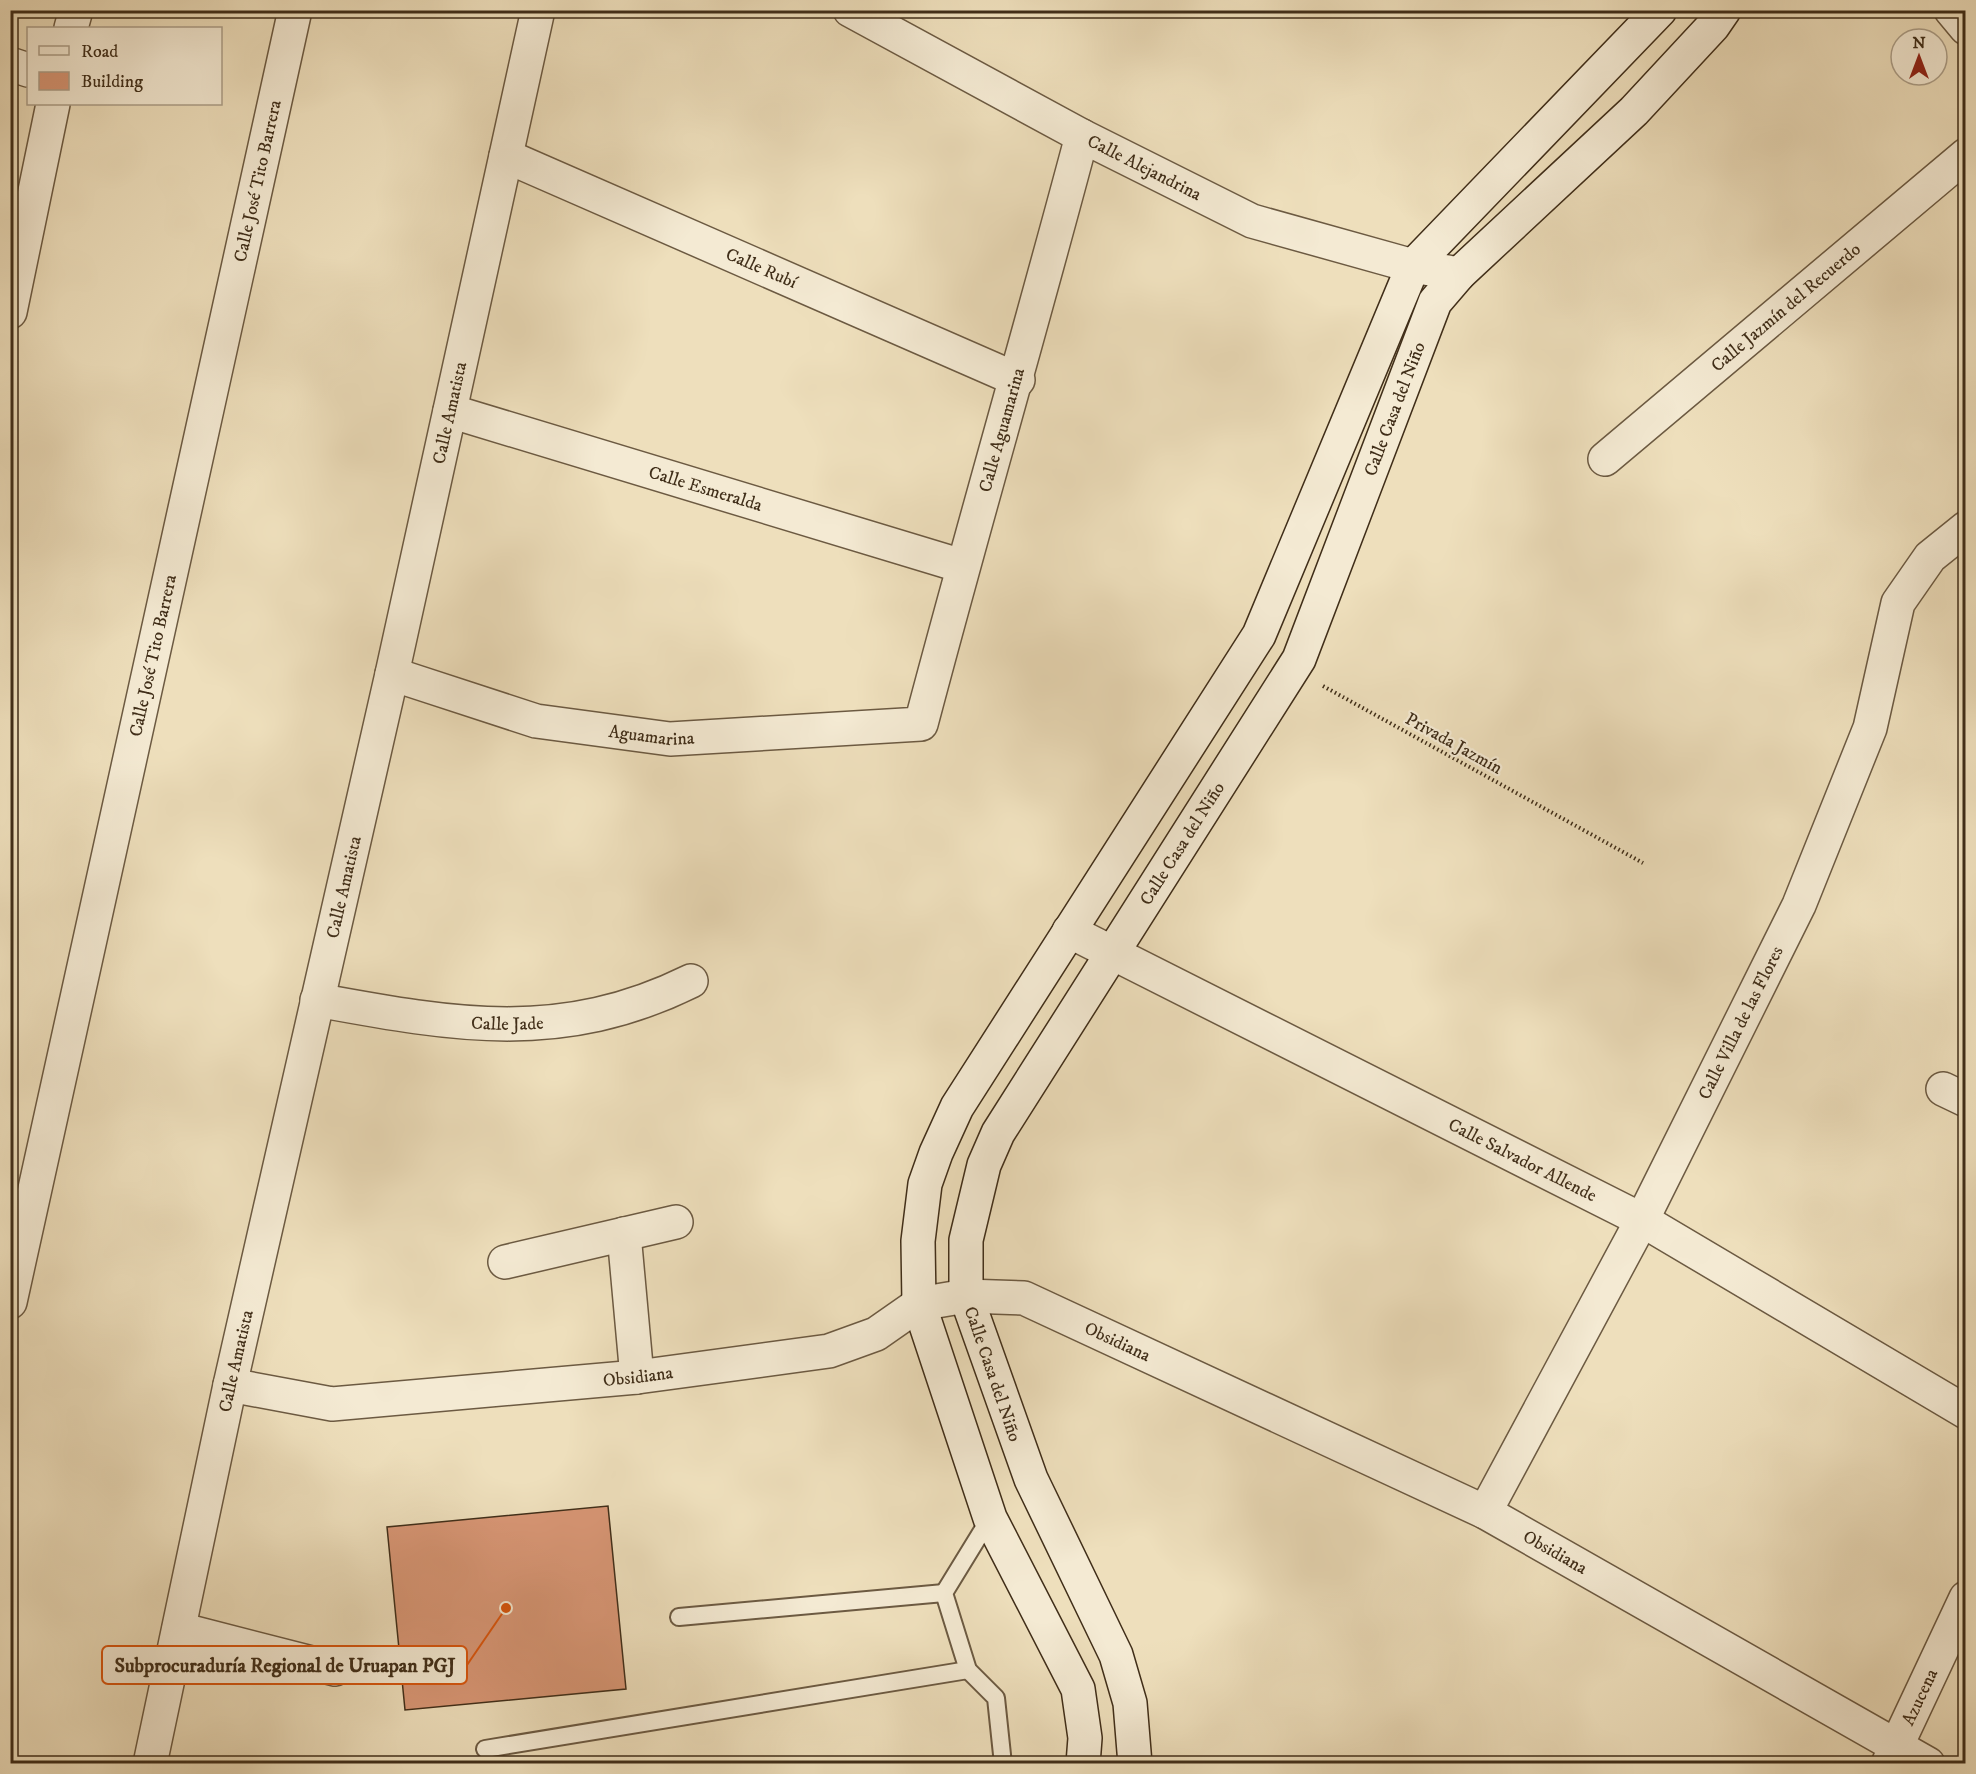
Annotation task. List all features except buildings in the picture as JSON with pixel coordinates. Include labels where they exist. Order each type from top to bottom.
[{"type":"street","points":[[71,27],[76,10]]},
{"type":"street","name":"Calle José Tito Barrera","points":[[10,1302],[295,10]]},
{"type":"street","name":"Calle Amatista","points":[[150,1764],[230,1385],[392,674],[538,10]]},
{"type":"street","name":"Calle Alejandrina","points":[[850,10],[1083,136],[1252,221],[1413,266],[1459,274]]},
{"type":"street","name":"Calle Casa del Niño","points":[[1083,1764],[1085,1738],[1078,1689],[990,1518],[919,1304],[918,1241],[925,1184],[936,1152],[957,1107],[1259,635],[1413,266],[1660,10]]},
{"type":"street","name":"Calle Casa del Niño","points":[[1135,1764],[1130,1703],[1116,1655],[1031,1479],[966,1296],[966,1239],[984,1164],[998,1133],[1299,659],[1435,302],[1459,274],[1634,111],[1713,27],[1724,10]]},
{"type":"street","points":[[1951,10],[1965,28]]},
{"type":"street","points":[[10,64],[27,70]]},
{"type":"street","points":[[10,312],[53,105]]},
{"type":"street","name":"Calle Aguamarina","points":[[921,724],[962,566],[1018,380],[1083,136]]},
{"type":"street","name":"Calle Jazmín del Recuerdo","points":[[1605,459],[1965,155]]},
{"type":"street","name":"Calle Rubí","points":[[506,156],[1018,380]]},
{"type":"street","name":"Calle Esmeralda","points":[[450,411],[962,566]]},
{"type":"street","name":"Calle Villa de las Flores","points":[[1485,1512],[1642,1220],[1798,905],[1870,728],[1898,603],[1930,557],[1965,528]]},
{"type":"street","name":"Aguamarina","points":[[392,674],[536,721],[670,739],[921,724]]},
{"type":"street","name":"Calle Salvador Allende","points":[[1069,931],[1642,1220],[1965,1412]]},
{"type":"street","name":"Calle Jade","points":[[317,1000],[449,1020],[498,1025],[542,1024],[597,1015],[652,1000],[691,981]]},
{"type":"street","points":[[505,1262],[676,1222]]},
{"type":"street","points":[[624,1234],[637,1377]]},
{"type":"street","name":"Obsidiana","points":[[230,1385],[332,1404],[637,1377],[829,1351],[876,1334],[919,1304],[966,1296],[1024,1298],[1485,1512],[1892,1755],[1928,1764]]},
{"type":"street","name":"Azucena","points":[[1892,1755],[1965,1598]]},
{"type":"street","points":[[178,1629],[335,1669]]},
{"type":"lane","points":[[990,1518],[944,1593],[968,1670],[996,1698],[1003,1764]]},
{"type":"lane","points":[[679,1617],[944,1593]]},
{"type":"lane","points":[[485,1749],[968,1670]]},
{"type":"path","name":"Privada Jazmín","points":[[1293,669],[1643,863]]},
{"type":"place","name":"Subprocuraduría Regional de Uruapan PGJ","points":[[506,1608]]}]
